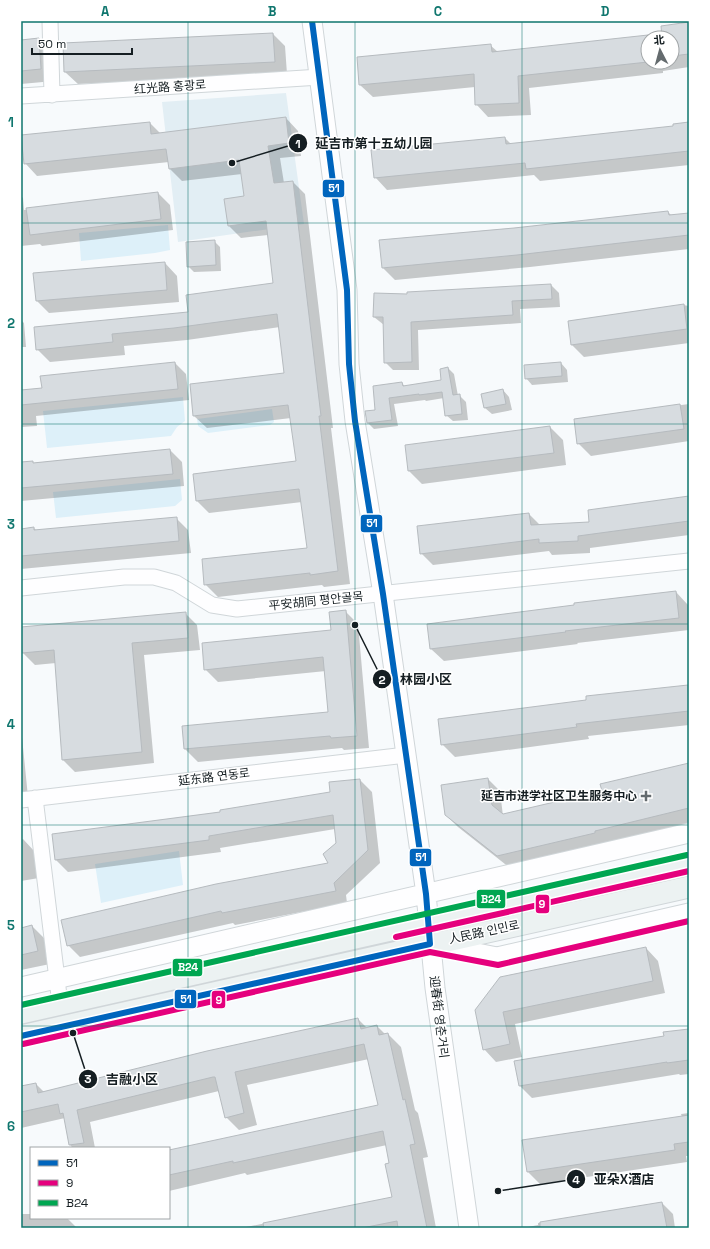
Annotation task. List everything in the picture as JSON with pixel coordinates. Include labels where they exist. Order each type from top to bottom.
[{"type":"main road","name":"人民路 인민로","points":[[21,1013],[689,864]]},
{"type":"main road","name":"人民路 인민로","points":[[21,1036],[689,887]]},
{"type":"street","points":[[50,21],[52,95]]},
{"type":"street","name":"迎春街 영춘거리","points":[[312,21],[347,290],[349,364],[355,421],[383,594],[426,894],[435,988],[469,1228]]},
{"type":"street","name":"红光路 홍광로","points":[[21,96],[320,77]]},
{"type":"street","name":"平安胡同 평안골목","points":[[21,588],[124,577],[154,577],[176,583],[212,605],[237,609],[689,561]]},
{"type":"street","name":"延东路 연동로","points":[[28,799],[406,755]]},
{"type":"street","points":[[28,799],[60,1004]]},
{"type":"street","points":[[21,987],[689,833]]},
{"type":"street","points":[[430,944],[497,958],[689,913]]},
{"type":"shaded area","points":[[286,93],[304,224],[178,242],[162,102]]},
{"type":"shaded area","points":[[168,225],[170,250],[81,261],[79,233]]},
{"type":"shaded area","points":[[183,397],[185,421],[177,427],[171,436],[47,448],[43,411]]},
{"type":"shaded area","points":[[272,409],[274,422],[270,425],[208,433],[198,426],[197,419]]},
{"type":"shaded area","points":[[180,479],[182,500],[175,506],[56,518],[53,492]]},
{"type":"shaded area","points":[[179,851],[183,885],[101,903],[95,864]]},
{"type":"building","points":[[689,22],[689,54],[680,55],[680,30],[661,30],[661,26]]},
{"type":"building","points":[[273,33],[275,62],[64,72],[63,43]]},
{"type":"building","points":[[640,36],[640,63],[518,76],[519,103],[475,105],[474,74],[359,85],[357,57],[491,44],[492,52]]},
{"type":"building","points":[[39,38],[41,69],[21,71],[21,40]]},
{"type":"building","points":[[286,117],[289,143],[268,146],[274,183],[293,181],[338,571],[204,585],[202,559],[307,548],[299,489],[196,501],[193,474],[296,461],[288,405],[193,416],[190,384],[284,373],[277,314],[174,328],[112,334],[113,342],[36,350],[34,327],[188,312],[186,295],[273,283],[266,221],[228,226],[224,199],[244,196],[239,160],[169,169],[166,149],[24,164],[21,135],[150,122],[151,134]]},
{"type":"building","points":[[689,122],[689,151],[526,169],[525,163],[374,178],[371,150],[505,137],[506,144],[673,126],[673,124]]},
{"type":"building","points":[[158,192],[161,219],[30,235],[26,208]]},
{"type":"building","points":[[668,211],[669,215],[689,213],[689,235],[517,255],[382,268],[379,240],[514,228]]},
{"type":"building","points":[[215,240],[216,265],[187,267],[186,242]]},
{"type":"building","points":[[165,262],[167,290],[36,301],[33,273]]},
{"type":"building","points":[[551,284],[552,299],[512,301],[513,315],[411,322],[412,362],[384,363],[383,317],[373,317],[374,293],[407,294],[407,292]]},
{"type":"building","points":[[684,304],[687,329],[571,345],[568,321]]},
{"type":"building","points":[[175,362],[178,389],[21,405],[21,390],[42,388],[40,376]]},
{"type":"building","points":[[561,362],[562,376],[525,379],[524,365]]},
{"type":"building","points":[[448,367],[453,395],[460,394],[462,414],[445,416],[442,392],[419,394],[389,398],[392,420],[367,423],[365,411],[375,410],[373,386],[402,382],[403,386],[441,380],[440,369]]},
{"type":"building","points":[[503,389],[506,404],[484,408],[481,394]]},
{"type":"building","points":[[680,404],[684,429],[577,444],[574,419]]},
{"type":"building","points":[[550,426],[554,453],[408,471],[405,445]]},
{"type":"building","points":[[170,449],[173,474],[21,488],[21,462],[33,461],[33,463]]},
{"type":"building","points":[[689,496],[689,521],[578,536],[578,541],[539,543],[539,539],[420,554],[417,526],[529,513],[531,525],[589,522],[588,510]]},
{"type":"building","points":[[177,517],[179,541],[21,556],[21,529],[34,527],[34,530]]},
{"type":"building","points":[[676,591],[679,618],[430,649],[427,624],[574,605],[574,603]]},
{"type":"building","points":[[346,610],[357,736],[331,738],[330,736],[184,749],[182,726],[328,712],[323,657],[204,670],[202,643],[331,630],[329,612]]},
{"type":"building","points":[[186,612],[188,638],[132,643],[142,752],[62,760],[54,650],[22,653],[21,627]]},
{"type":"building","points":[[688,685],[689,711],[576,724],[577,727],[441,745],[438,719],[586,700],[586,696]]},
{"type":"building","points":[[689,763],[689,808],[595,831],[595,833],[497,856],[445,815],[441,785],[488,778],[492,805],[503,814],[602,791],[600,784]]},
{"type":"building","points":[[360,779],[368,850],[334,883],[336,891],[222,913],[221,911],[67,946],[61,920],[216,884],[328,863],[323,854],[336,843],[333,815],[209,836],[209,840],[55,860],[52,834],[220,812],[220,810],[330,792],[329,782]]},
{"type":"building","points":[[32,925],[38,951],[21,955],[21,928]]},
{"type":"building","points":[[646,947],[653,981],[503,1012],[510,1044],[483,1050],[475,1010],[500,977]]},
{"type":"building","points":[[358,1018],[361,1029],[377,1025],[379,1035],[388,1033],[403,1100],[405,1099],[415,1144],[410,1145],[427,1228],[398,1228],[397,1221],[362,1228],[264,1228],[263,1223],[392,1197],[385,1164],[389,1163],[383,1131],[170,1175],[170,1150],[378,1105],[364,1044],[235,1072],[244,1113],[225,1118],[215,1077],[77,1110],[84,1143],[69,1145],[63,1113],[60,1114],[58,1104],[21,1112],[21,1086],[36,1083],[38,1093],[207,1051]]},
{"type":"building","points":[[689,1029],[689,1060],[667,1062],[519,1086],[514,1061],[664,1036],[663,1032]]},
{"type":"building","points":[[689,1115],[689,1142],[674,1144],[675,1150],[527,1172],[522,1140]]},
{"type":"building","points":[[662,1202],[667,1228],[540,1228],[540,1222]]},
{"type":"transit line","name":"51","points":[[21,1036],[430,944],[426,894],[383,594],[355,421],[349,364],[347,290],[312,21]]},
{"type":"transit line","name":"B24","points":[[21,1005],[687,855]]},
{"type":"transit line","name":"9","points":[[396,937],[689,871]]},
{"type":"transit line","name":"9","points":[[23,1044],[430,952],[498,965],[689,921]]},
{"type":"place","name":"延吉市第十五幼儿园","points":[[232,163]]},
{"type":"place","name":"林园小区","points":[[355,625]]},
{"type":"place","name":"延吉市进学社区卫生服务中心","points":[[646,796]]},
{"type":"place","name":"吉融小区","points":[[73,1033]]},
{"type":"place","name":"亚朵X酒店","points":[[498,1191]]}]
